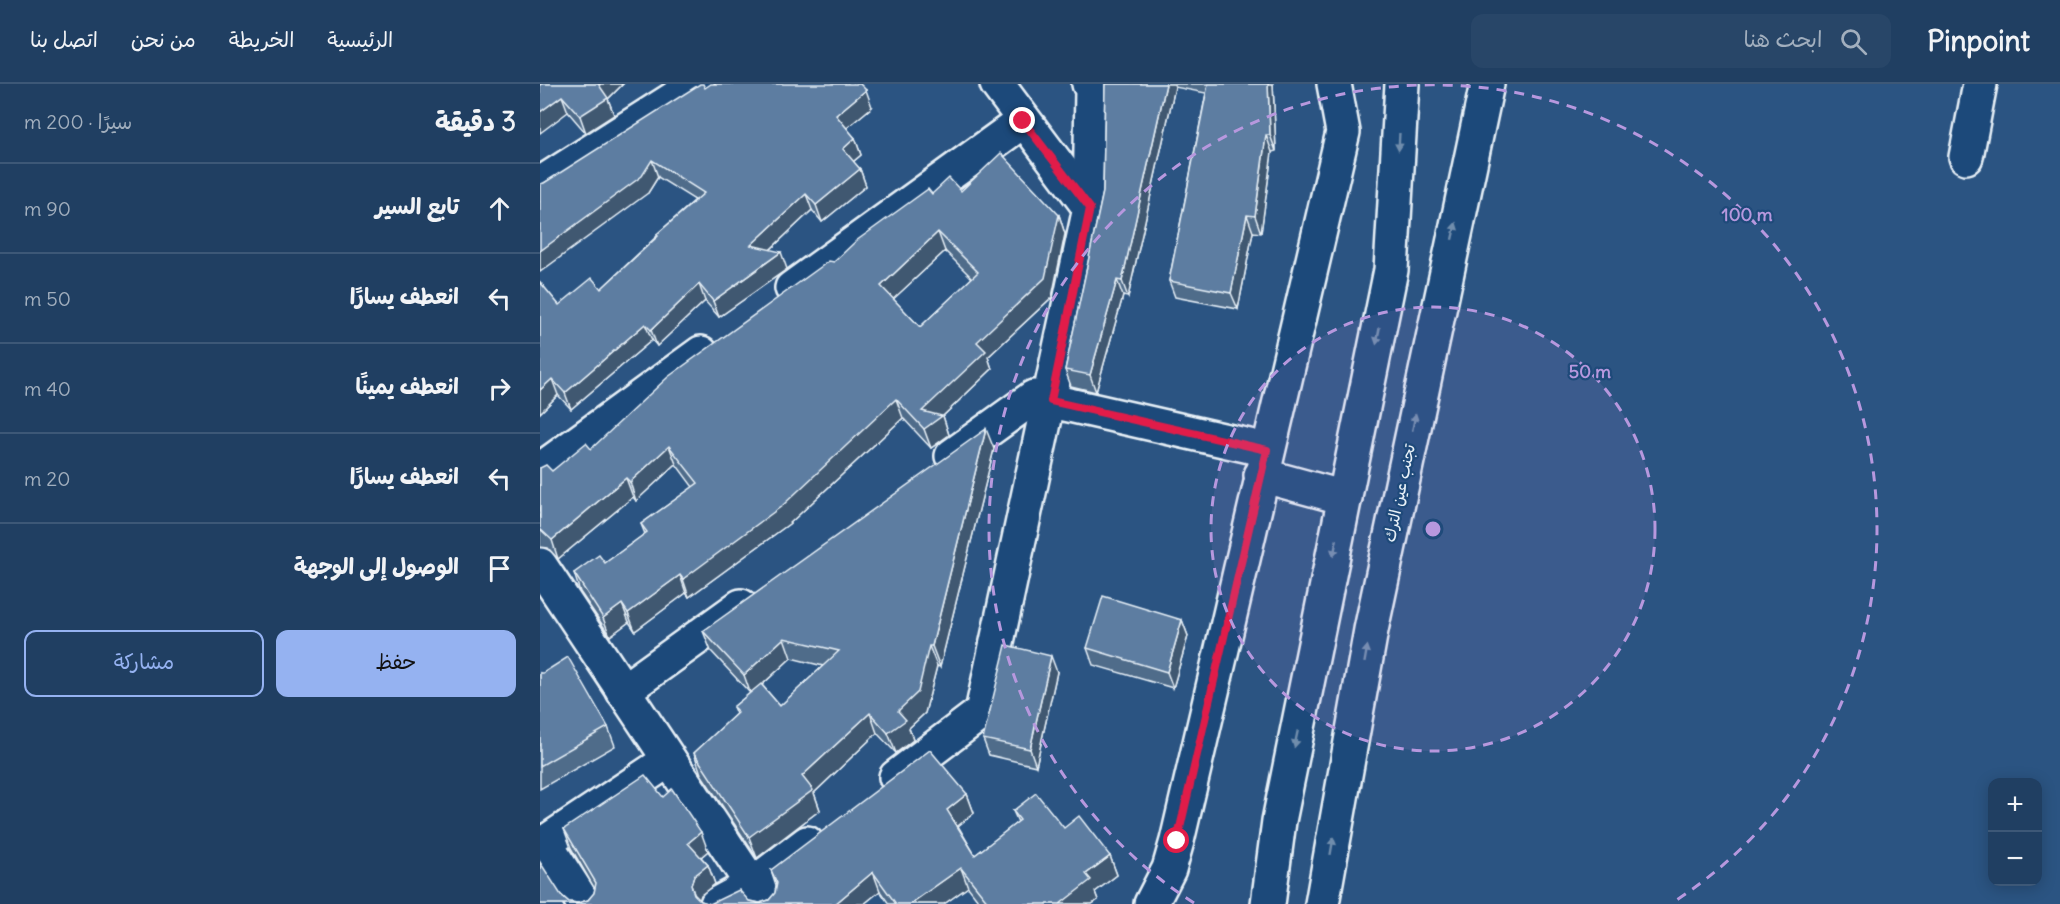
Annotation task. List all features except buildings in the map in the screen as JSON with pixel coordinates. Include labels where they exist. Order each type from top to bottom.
[{"type":"main road","points":[[540,184],[697,84]]},
{"type":"main road","points":[[997,84],[1090,208]]},
{"type":"main road","points":[[877,791],[982,712],[1051,401],[1090,208],[1092,88],[1089,84]]},
{"type":"main road","points":[[1151,904],[1170,869],[1177,841],[1343,132],[1334,84]]},
{"type":"main road","points":[[1268,904],[1279,821],[1391,270],[1402,84]]},
{"type":"main road","name":"تجنب عين الترك","points":[[1322,904],[1371,630],[1487,84]]},
{"type":"main road","points":[[1966,157],[1980,84]]},
{"type":"main road","points":[[772,302],[1023,121]]},
{"type":"main road","points":[[540,470],[723,337]]},
{"type":"main road","points":[[929,472],[1034,397],[1264,463],[1345,498]]},
{"type":"main road","points":[[540,565],[579,651],[623,691],[758,894]]},
{"type":"main road","points":[[623,691],[766,588]]},
{"type":"main road","points":[[584,904],[543,844],[669,760]]},
{"type":"main road","points":[[717,904],[758,894],[829,827]]},
{"type":"route","points":[[1023,121],[1090,208],[1051,401],[1267,450],[1177,841]]}]
